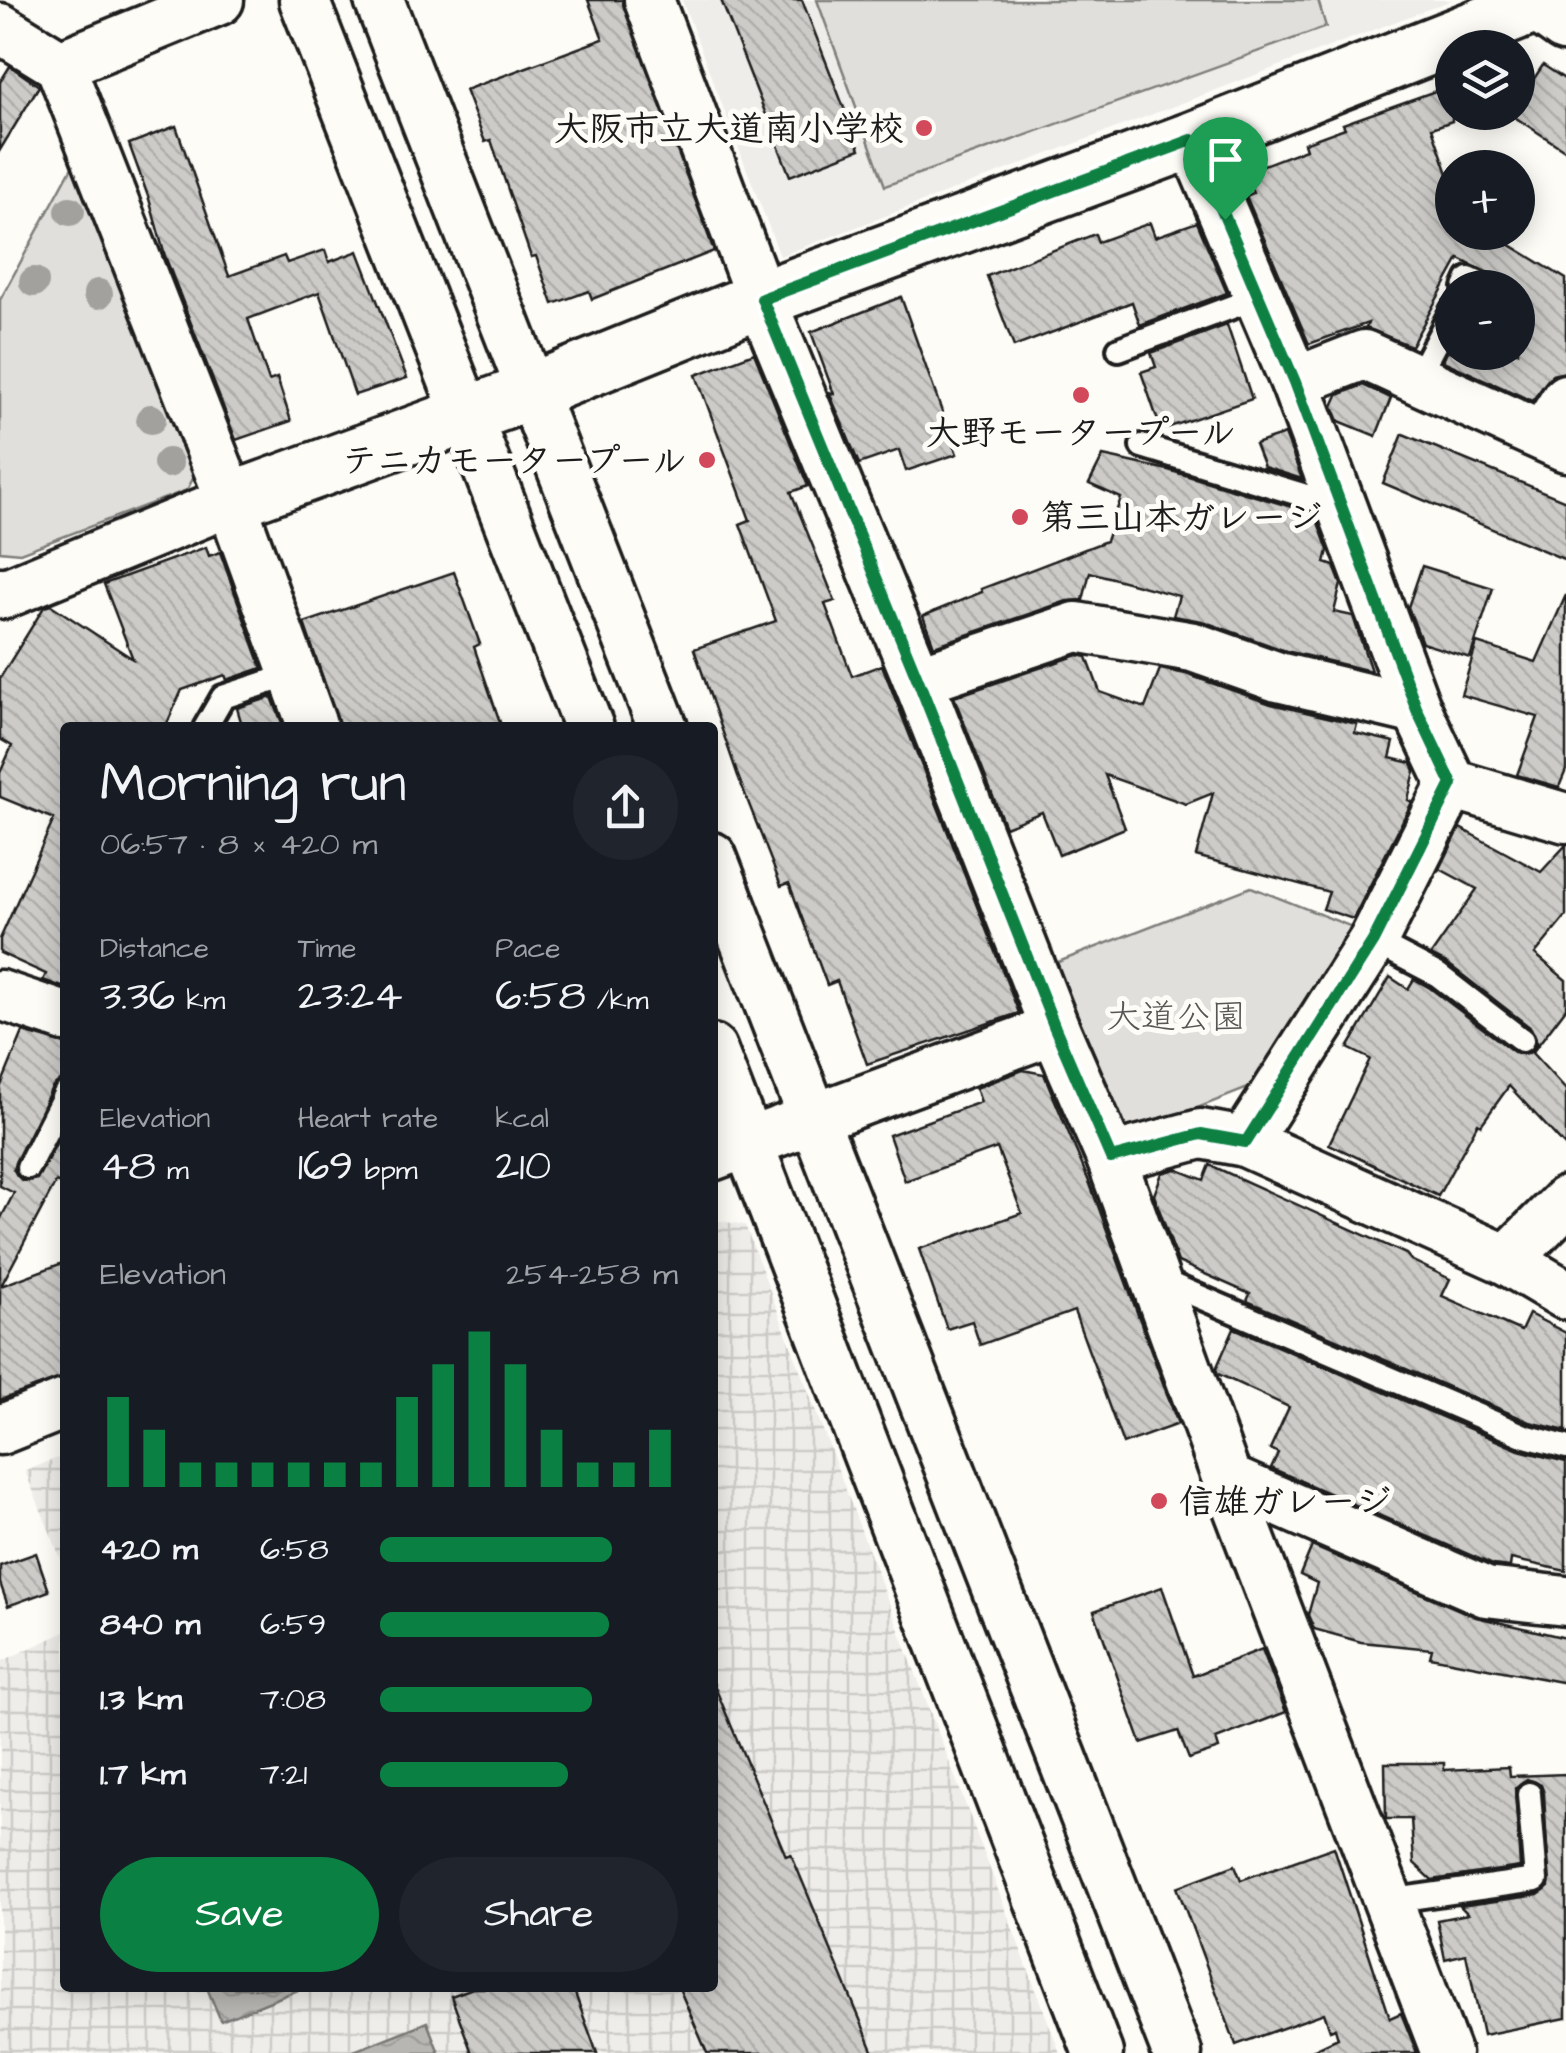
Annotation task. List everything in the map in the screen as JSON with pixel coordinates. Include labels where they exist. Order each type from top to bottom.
[{"type":"street","points":[[60,65],[219,0]]},
{"type":"street","points":[[304,0],[587,722]]},
{"type":"street","points":[[379,0],[660,722]]},
{"type":"street","points":[[650,0],[762,299],[1111,1158],[1226,1479],[1446,2053]]},
{"type":"street","points":[[1,596],[232,501],[533,392],[762,299],[1548,9]]},
{"type":"street","points":[[3,28],[60,65],[232,501],[311,722]]},
{"type":"street","points":[[1192,140],[1295,382],[1417,710],[1452,784],[1566,818]]},
{"type":"street","points":[[1295,382],[1364,355],[1417,378],[1559,427]]},
{"type":"street","points":[[918,680],[1076,627],[1193,647],[1278,677],[1417,710]]},
{"type":"street","points":[[1246,1142],[1373,941],[1452,784]]},
{"type":"street","points":[[718,873],[1177,2053]]},
{"type":"street","points":[[1,999],[60,1016]]},
{"type":"street","points":[[730,1149],[1055,1028]]},
{"type":"street","points":[[718,1083],[730,1149],[1098,2053]]},
{"type":"street","points":[[1111,1158],[1201,1134],[1246,1142],[1507,1260],[1566,1296]]},
{"type":"street","points":[[1507,1260],[1566,1202]]},
{"type":"street","points":[[0,1430],[60,1406]]},
{"type":"street","points":[[1226,1479],[1486,1592],[1566,1602]]},
{"type":"lane","points":[[1119,349],[1258,297]]},
{"type":"lane","points":[[1417,378],[1435,344]]},
{"type":"lane","points":[[1142,446],[1342,506]]},
{"type":"lane","points":[[208,722],[223,697],[294,674]]},
{"type":"lane","points":[[1373,941],[1438,975],[1522,1040]]},
{"type":"lane","points":[[28,1166],[60,1104]]},
{"type":"lane","points":[[1155,1278],[1525,1436],[1566,1446]]},
{"type":"lane","points":[[1388,1901],[1536,1880],[1529,1794]]},
{"type":"shaded area","name":"大阪市立大道南小学校","points":[[682,0],[1452,0],[780,256]]},
{"type":"shaded area","points":[[718,1221],[745,1225],[1060,2053],[0,2053],[0,1662],[60,1634],[60,1992],[718,1992]]},
{"type":"shaded area","points":[[60,1457],[60,1557],[25,1471]]},
{"type":"green space","points":[[817,0],[1318,0],[1326,27],[885,186]]},
{"type":"green space","points":[[77,158],[197,471],[187,490],[20,553],[0,551],[0,300]]},
{"type":"green space","name":"大道公園","points":[[1251,887],[1360,930],[1271,1079],[1134,1133],[1114,1124],[1053,964]]},
{"type":"water","points":[[209,1992],[293,1992],[221,2021]]},
{"type":"water","points":[[427,2022],[439,2053],[349,2053]]},
{"type":"building","points":[[588,0],[622,0],[714,251],[592,299],[589,291],[553,304],[536,256],[531,257],[491,140],[485,142],[465,90],[603,39]]},
{"type":"building","points":[[721,0],[802,0],[860,149],[790,176]]},
{"type":"building","points":[[1543,65],[1566,80],[1566,151],[1534,130],[1535,77]]},
{"type":"building","points":[[10,66],[39,86],[0,150],[0,82]]},
{"type":"building","points":[[1435,91],[1432,128],[1440,150],[1435,150],[1435,250],[1518,250],[1566,279],[1566,372],[1552,375],[1532,401],[1463,370],[1535,370],[1535,270],[1481,270],[1459,259],[1453,270],[1435,270],[1435,302],[1411,346],[1366,328],[1368,323],[1309,344],[1246,196],[1253,193],[1245,172],[1306,149],[1304,143],[1345,128],[1343,124]]},
{"type":"building","points":[[176,126],[229,276],[284,256],[287,263],[325,250],[329,262],[358,251],[407,378],[355,395],[319,292],[248,319],[269,381],[277,378],[291,421],[236,440],[165,256],[129,144]]},
{"type":"building","points":[[1197,222],[1227,293],[1140,325],[1132,302],[1014,347],[987,276],[1095,234],[1098,242],[1150,223],[1155,237]]},
{"type":"building","points":[[901,297],[957,454],[906,471],[899,450],[859,464],[829,392],[834,394],[811,332]]},
{"type":"building","points":[[1227,325],[1252,399],[1161,430],[1141,372],[1156,367],[1151,353]]},
{"type":"building","points":[[754,353],[808,486],[791,492],[835,601],[825,604],[852,676],[882,665],[1019,1013],[867,1064],[837,981],[827,985],[789,883],[781,886],[694,649],[776,621],[740,524],[750,520],[696,375]]},
{"type":"building","points":[[1363,385],[1391,398],[1376,436],[1339,421],[1333,406],[1338,395]]},
{"type":"building","points":[[1285,434],[1302,479],[1264,467],[1255,444]]},
{"type":"building","points":[[1403,434],[1566,501],[1566,560],[1383,483]]},
{"type":"building","points":[[1103,456],[1168,470],[1315,514],[1328,550],[1325,563],[1334,566],[1341,584],[1334,612],[1353,616],[1371,671],[1286,651],[1202,621],[1173,616],[1179,596],[1090,572],[1083,600],[1067,601],[934,646],[923,616],[1106,541],[1121,498],[1089,484]]},
{"type":"building","points":[[206,547],[209,556],[220,552],[262,668],[227,680],[225,675],[182,690],[168,722],[60,722],[60,986],[43,980],[46,974],[0,953],[0,939],[54,819],[0,797],[0,773],[12,746],[0,739],[0,678],[44,607],[51,605],[133,659],[104,584]]},
{"type":"building","points":[[1422,566],[1493,588],[1470,658],[1422,643],[1408,607]]},
{"type":"building","points":[[454,572],[480,644],[474,647],[500,722],[338,722],[304,623]]},
{"type":"building","points":[[1566,595],[1566,770],[1559,787],[1517,775],[1538,717],[1461,695],[1477,643],[1536,662]]},
{"type":"building","points":[[1078,655],[1087,657],[1100,692],[1145,708],[1160,669],[1186,674],[1271,704],[1357,724],[1355,733],[1394,742],[1390,758],[1412,763],[1415,771],[1408,800],[1412,802],[1353,919],[1323,909],[1329,892],[1196,856],[1213,793],[1186,804],[1105,775],[1125,828],[1059,855],[1042,812],[1005,827],[954,697]]},
{"type":"building","points":[[272,697],[282,722],[241,722],[237,708]]},
{"type":"building","points":[[1460,828],[1541,872],[1566,845],[1566,916],[1535,954],[1566,980],[1566,1008],[1532,1053],[1566,1090],[1566,1147],[1509,1086],[1481,1125],[1478,1123],[1438,1196],[1329,1144],[1370,1059],[1348,1048],[1390,977],[1408,989],[1414,979],[1430,988],[1514,1052],[1529,1053],[1537,1043],[1531,1028],[1431,955],[1477,889],[1440,869]]},
{"type":"building","points":[[23,1032],[60,1043],[60,1082],[52,1087],[13,1169],[22,1181],[37,1179],[60,1136],[60,1184],[56,1182],[1,1286],[60,1264],[60,1379],[0,1400],[0,1220],[14,1193],[0,1186],[0,1088]]},
{"type":"building","points":[[1023,1070],[1044,1074],[1090,1184],[1178,1424],[1123,1444],[1074,1311],[980,1345],[972,1321],[947,1329],[919,1249],[1022,1213],[997,1148],[905,1181],[889,1135],[981,1102],[976,1088]]},
{"type":"building","points":[[1210,1165],[1406,1254],[1450,1279],[1442,1296],[1521,1331],[1529,1314],[1566,1333],[1566,1431],[1530,1422],[1247,1301],[1250,1294],[1178,1262],[1154,1195],[1162,1173],[1176,1169],[1204,1180]]},
{"type":"building","points":[[1234,1328],[1519,1450],[1566,1462],[1566,1571],[1511,1559],[1510,1567],[1493,1565],[1271,1468],[1278,1453],[1270,1449],[1289,1407],[1218,1374],[1216,1369]]},
{"type":"building","points":[[1312,1546],[1476,1617],[1566,1638],[1566,1683],[1430,1657],[1432,1649],[1361,1642],[1314,1629],[1308,1615],[1317,1583],[1300,1575]]},
{"type":"building","points":[[36,1553],[49,1591],[8,1606],[0,1583],[0,1566]]},
{"type":"building","points":[[1162,1587],[1193,1676],[1262,1649],[1286,1712],[1216,1739],[1219,1749],[1189,1759],[1178,1731],[1141,1743],[1094,1611]]},
{"type":"building","points":[[718,1694],[786,1856],[791,1854],[874,2053],[707,2053],[681,1992],[718,1992]]},
{"type":"building","points":[[1385,1763],[1444,1763],[1444,1770],[1509,1767],[1510,1776],[1566,1774],[1566,2018],[1483,2035],[1466,1954],[1445,1959],[1437,1920],[1468,1914],[1460,1906],[1538,1895],[1549,1887],[1541,1785],[1527,1779],[1515,1788],[1520,1867],[1432,1880],[1414,1863],[1411,1819],[1386,1819]]},
{"type":"building","points":[[1334,1847],[1390,2018],[1401,2013],[1417,2053],[1306,2053],[1338,2038],[1335,2028],[1330,2030],[1324,2013],[1236,2045],[1177,1887],[1235,1865],[1241,1880]]},
{"type":"building","points":[[462,1992],[574,1992],[597,2053],[472,2053],[451,1996]]},
{"type":"place","name":"大阪市立大道南小学校","points":[[924,128]]},
{"type":"place","name":"大野モータープール","points":[[1081,395]]},
{"type":"place","name":"テニカモータープール","points":[[707,460]]},
{"type":"place","name":"第三山本ガレージ","points":[[1020,517]]},
{"type":"place","name":"信雄ガレージ","points":[[1159,1501]]},
{"type":"route","points":[[1192,140],[1225,219],[1295,382],[1417,710],[1452,784],[1373,941],[1246,1142],[1201,1134],[1111,1158],[762,299],[1192,140]]}]
